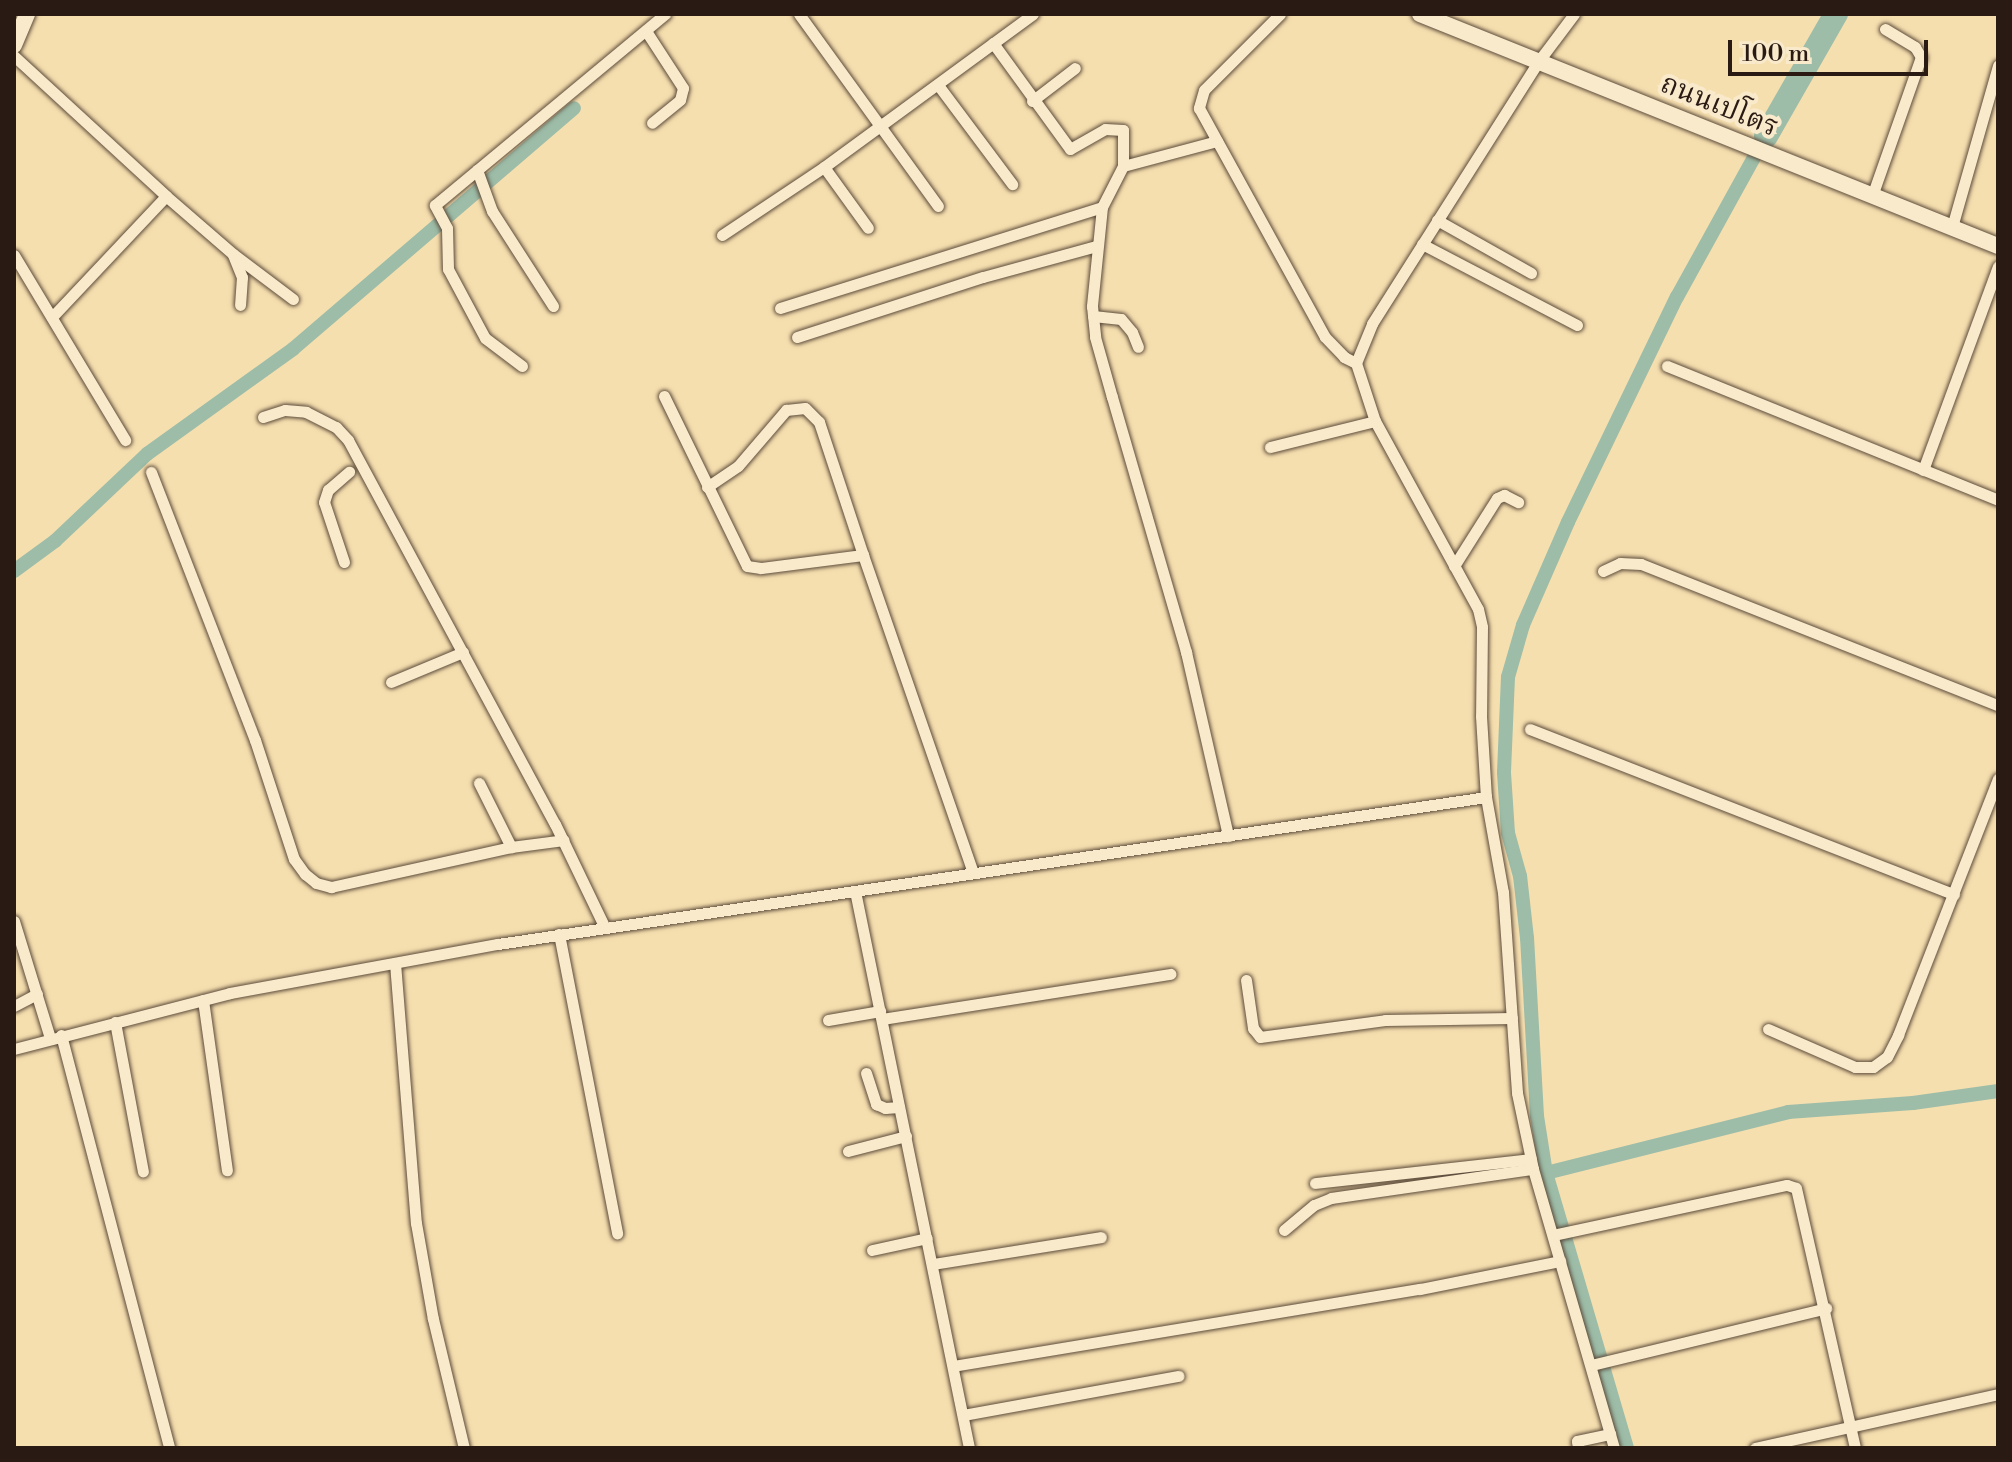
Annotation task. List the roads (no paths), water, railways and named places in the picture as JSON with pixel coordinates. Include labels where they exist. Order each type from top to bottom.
[{"type":"street","points":[[14,45],[27,14]]},
{"type":"street","points":[[522,366],[485,338],[448,269],[447,228],[435,205],[478,173],[665,14]]},
{"type":"street","points":[[799,14],[938,206]]},
{"type":"street","points":[[722,235],[824,167],[1033,14]]},
{"type":"street","points":[[1280,14],[1204,90],[1199,108],[1325,337],[1344,357],[1356,363]]},
{"type":"street","points":[[1574,14],[1538,62],[1372,324],[1356,363],[1375,421],[1478,609],[1482,627],[1481,716],[1486,797],[1503,892],[1517,1093],[1532,1164],[1557,1234],[1560,1261],[1594,1364],[1614,1448]]},
{"type":"street","name":"ถนนเปโตร","points":[[1432,16],[1538,62],[1998,246]]},
{"type":"street","points":[[1872,196],[1921,57],[1915,47],[1885,29]]},
{"type":"street","points":[[646,31],[683,88],[680,100],[652,123]]},
{"type":"street","points":[[993,43],[1032,101],[1070,149],[1105,129],[1123,130],[1123,166],[1102,207],[1096,246],[1093,316],[1107,382],[1186,652],[1228,836]]},
{"type":"street","points":[[14,56],[166,196],[233,254],[293,299]]},
{"type":"street","points":[[1952,227],[1998,65]]},
{"type":"street","points":[[1032,101],[1075,68]]},
{"type":"street","points":[[938,85],[1012,184]]},
{"type":"street","points":[[1123,166],[1217,141]]},
{"type":"street","points":[[824,167],[868,228]]},
{"type":"street","points":[[478,173],[484,196],[553,306]]},
{"type":"street","points":[[52,317],[166,196]]},
{"type":"street","points":[[780,308],[1102,207]]},
{"type":"street","points":[[1437,220],[1531,273]]},
{"type":"street","points":[[1422,244],[1577,325]]},
{"type":"street","points":[[797,337],[983,277],[1096,246]]},
{"type":"street","points":[[233,254],[242,277],[240,305]]},
{"type":"street","points":[[14,255],[125,440]]},
{"type":"street","points":[[1923,470],[1998,266]]},
{"type":"street","points":[[1093,316],[1121,319],[1132,332],[1138,347]]},
{"type":"street","points":[[1667,366],[1998,500]]},
{"type":"street","points":[[664,396],[747,566],[761,568],[863,555]]},
{"type":"street","points":[[707,487],[738,466],[786,410],[805,408],[819,422],[973,873]]},
{"type":"street","points":[[263,417],[285,410],[314,415],[336,427],[348,440],[356,469],[463,652],[564,840],[605,928]]},
{"type":"street","points":[[1270,447],[1375,421]]},
{"type":"street","points":[[344,562],[324,502],[328,490],[356,469]]},
{"type":"street","points":[[151,472],[255,740],[294,859],[305,874],[316,883],[331,887],[511,847],[564,840]]},
{"type":"street","points":[[1454,566],[1497,498],[1504,495],[1518,502]]},
{"type":"street","points":[[1603,571],[1620,563],[1641,564],[1998,705]]},
{"type":"street","points":[[391,682],[463,652]]},
{"type":"street","points":[[1530,729],[1954,894]]},
{"type":"street","points":[[1768,1029],[1855,1067],[1873,1067],[1881,1063],[1898,1035],[1998,779]]},
{"type":"street","points":[[479,783],[511,847]]},
{"type":"street","points":[[14,1049],[203,1000],[559,934],[1486,797]]},
{"type":"street","points":[[855,891],[969,1448]]},
{"type":"street","points":[[14,921],[37,994],[56,1037],[169,1448]]},
{"type":"street","points":[[559,934],[617,1233]]},
{"type":"street","points":[[395,963],[416,1223],[433,1319],[464,1448]]},
{"type":"street","points":[[828,1020],[1171,974]]},
{"type":"street","points":[[1246,980],[1253,1028],[1260,1037],[1385,1020],[1512,1018]]},
{"type":"street","points":[[14,1006],[37,994]]},
{"type":"street","points":[[203,1000],[227,1170]]},
{"type":"street","points":[[115,1022],[143,1171]]},
{"type":"street","points":[[866,1073],[876,1104],[885,1108],[899,1107]]},
{"type":"street","points":[[848,1151],[906,1136]]},
{"type":"street","points":[[1315,1183],[1532,1164]]},
{"type":"street","points":[[1284,1230],[1314,1205],[1331,1198],[1532,1164]]},
{"type":"street","points":[[1557,1234],[1792,1185],[1799,1192],[1855,1448]]},
{"type":"street","points":[[933,1264],[1101,1237]]},
{"type":"street","points":[[872,1250],[927,1238]]},
{"type":"street","points":[[953,1366],[1420,1289],[1560,1261]]},
{"type":"street","points":[[1594,1364],[1826,1308]]},
{"type":"street","points":[[963,1415],[1178,1376]]},
{"type":"street","points":[[1755,1448],[1998,1394]]},
{"type":"street","points":[[1578,1448],[1577,1441],[1610,1434]]},
{"type":"waterway","points":[[1766,136],[1836,14]]},
{"type":"waterway","points":[[14,571],[55,541],[147,454],[293,349],[574,108]]},
{"type":"waterway","points":[[1627,1448],[1546,1173],[1537,1116],[1527,938],[1520,876],[1508,833],[1504,772],[1508,677],[1523,625],[1568,522],[1677,297],[1766,136]]},
{"type":"waterway","points":[[1546,1173],[1788,1112],[1913,1103],[1998,1091]]}]
